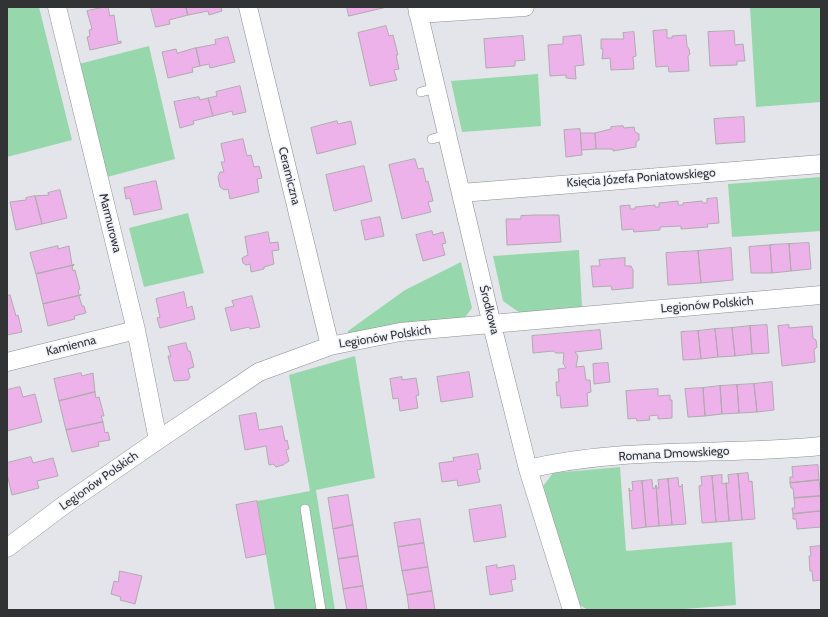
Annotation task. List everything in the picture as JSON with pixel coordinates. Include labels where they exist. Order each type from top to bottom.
[{"type":"street","name":"Marmurowa","points":[[57,7],[136,330],[158,440]]},
{"type":"street","name":"Ceramiczna","points":[[248,7],[330,346]]},
{"type":"street","points":[[418,11],[525,7]]},
{"type":"street","name":"Środkowa","points":[[418,11],[428,90],[439,137],[461,192],[528,469],[572,610]]},
{"type":"street","name":"Księcia Józefa Poniatowskiego","points":[[461,192],[821,164]]},
{"type":"street","name":"Legionów Polskich","points":[[7,548],[64,505],[259,372],[330,346],[400,332],[821,295]]},
{"type":"street","name":"Kamienna","points":[[7,362],[136,330]]},
{"type":"street","name":"Romana Dmowskiego","points":[[528,469],[557,462],[653,453],[796,449],[821,446]]},
{"type":"lane","points":[[305,509],[321,610]]},
{"type":"green space","points":[[7,7],[39,7],[72,140],[7,157]]},
{"type":"green space","points":[[750,7],[821,7],[821,102],[756,107]]},
{"type":"green space","points":[[149,46],[175,159],[107,177],[79,64]]},
{"type":"green space","points":[[538,74],[541,126],[462,132],[451,81]]},
{"type":"green space","points":[[821,177],[821,231],[732,237],[728,184]]},
{"type":"green space","points":[[188,213],[204,273],[144,287],[129,228]]},
{"type":"green space","points":[[579,250],[582,307],[520,313],[503,301],[493,256]]},
{"type":"green space","points":[[461,262],[472,308],[463,320],[348,334],[348,331],[405,290]]},
{"type":"green space","points":[[355,356],[375,478],[316,490],[335,610],[275,610],[257,501],[310,491],[289,375]]},
{"type":"green space","points":[[620,467],[626,551],[732,542],[736,605],[672,610],[588,610],[578,604],[543,486],[553,473]]},
{"type":"building","points":[[108,7],[110,16],[114,15],[118,42],[121,41],[121,43],[90,50],[87,37],[90,36],[89,30],[92,29],[87,11]]},
{"type":"building","points":[[151,7],[186,7],[188,15],[169,20],[170,24],[156,27]]},
{"type":"building","points":[[186,7],[221,7],[222,11],[209,15],[208,11],[188,15]]},
{"type":"building","points":[[347,7],[387,7],[349,16]]},
{"type":"building","points":[[386,26],[389,36],[393,35],[398,55],[396,55],[399,69],[394,70],[397,80],[370,86],[358,33]]},
{"type":"building","points":[[667,30],[667,38],[686,35],[687,46],[690,54],[688,56],[689,71],[669,72],[668,66],[656,67],[653,31]]},
{"type":"building","points":[[734,31],[735,45],[743,44],[745,61],[737,61],[737,65],[710,66],[708,32]]},
{"type":"building","points":[[634,32],[636,56],[633,57],[634,69],[611,70],[610,58],[602,59],[603,49],[601,49],[601,39],[624,39],[623,33]]},
{"type":"building","points":[[581,35],[584,65],[575,66],[576,79],[566,78],[566,75],[550,76],[548,45],[563,44],[563,37]]},
{"type":"building","points":[[523,36],[525,60],[515,61],[515,66],[486,68],[484,39]]},
{"type":"building","points":[[228,37],[235,62],[210,68],[209,64],[200,66],[196,48],[216,44],[215,40]]},
{"type":"building","points":[[196,48],[200,66],[192,68],[193,72],[168,78],[162,52],[176,49],[177,53]]},
{"type":"building","points":[[240,86],[246,112],[233,115],[232,111],[213,116],[208,98],[217,96],[216,92]]},
{"type":"building","points":[[199,97],[200,100],[208,98],[213,116],[193,121],[194,124],[180,128],[174,102]]},
{"type":"building","points":[[744,117],[745,142],[716,144],[714,119]]},
{"type":"building","points":[[337,121],[338,124],[351,121],[356,144],[317,154],[311,128]]},
{"type":"building","points":[[623,126],[624,128],[634,127],[635,132],[639,134],[639,140],[636,142],[636,147],[613,151],[613,149],[596,149],[595,133],[611,129],[611,127]]},
{"type":"building","points":[[580,129],[582,155],[566,157],[564,130]]},
{"type":"building","points":[[581,133],[595,133],[596,149],[582,150]]},
{"type":"building","points":[[243,139],[247,156],[251,155],[254,167],[259,166],[262,178],[257,179],[259,192],[230,199],[228,189],[224,190],[220,187],[218,177],[220,172],[224,172],[221,162],[225,162],[221,144]]},
{"type":"building","points":[[415,159],[418,169],[423,168],[426,182],[428,181],[433,201],[428,202],[431,212],[402,219],[389,165]]},
{"type":"building","points":[[364,166],[372,201],[334,211],[326,175]]},
{"type":"building","points":[[156,181],[162,209],[134,215],[130,198],[126,199],[124,188]]},
{"type":"building","points":[[60,190],[67,218],[42,224],[35,196],[49,195],[48,193]]},
{"type":"building","points":[[35,196],[42,224],[16,230],[10,202],[26,200],[26,198]]},
{"type":"building","points":[[717,198],[719,223],[707,224],[708,227],[681,229],[681,226],[660,227],[660,230],[634,232],[633,229],[622,230],[620,206],[630,205],[630,209],[635,209],[635,207],[655,205],[655,207],[659,207],[659,203],[678,201],[678,205],[702,201],[703,203],[707,203],[707,199]]},
{"type":"building","points":[[559,215],[561,242],[507,245],[506,219],[521,219],[521,216]]},
{"type":"building","points":[[380,217],[384,236],[365,240],[361,221]]},
{"type":"building","points":[[432,231],[433,235],[443,232],[446,243],[442,244],[445,255],[423,261],[416,235]]},
{"type":"building","points":[[268,232],[270,243],[278,242],[279,250],[272,251],[274,264],[264,267],[264,269],[251,272],[250,264],[246,265],[243,263],[242,258],[248,255],[245,237]]},
{"type":"building","points":[[809,243],[811,269],[791,271],[789,244]]},
{"type":"building","points":[[789,244],[791,271],[772,273],[770,245]]},
{"type":"building","points":[[770,245],[772,273],[751,273],[749,247]]},
{"type":"building","points":[[58,246],[58,249],[69,246],[72,265],[74,265],[36,274],[30,253]]},
{"type":"building","points":[[731,248],[733,280],[701,283],[698,251]]},
{"type":"building","points":[[698,251],[701,283],[668,285],[666,253]]},
{"type":"building","points":[[625,258],[625,266],[631,266],[633,270],[633,288],[612,290],[611,286],[593,287],[591,266],[600,266],[599,260]]},
{"type":"building","points":[[74,265],[72,267],[73,271],[75,270],[80,289],[78,290],[79,295],[81,295],[43,304],[36,274]]},
{"type":"building","points":[[184,292],[187,308],[192,306],[195,319],[160,328],[157,318],[160,317],[156,299]]},
{"type":"building","points":[[10,295],[16,316],[18,315],[22,332],[7,335],[7,296]]},
{"type":"building","points":[[81,295],[79,296],[86,313],[74,316],[75,319],[48,326],[43,304]]},
{"type":"building","points":[[252,296],[260,327],[250,329],[249,327],[231,331],[225,308],[234,306],[232,301]]},
{"type":"building","points":[[767,325],[769,353],[752,354],[750,326]]},
{"type":"building","points":[[789,325],[789,328],[812,326],[813,338],[816,340],[817,347],[814,350],[815,362],[782,366],[778,326]]},
{"type":"building","points":[[750,326],[752,354],[735,356],[732,328]]},
{"type":"building","points":[[732,328],[735,356],[718,357],[715,329]]},
{"type":"building","points":[[715,329],[718,357],[701,359],[698,331]]},
{"type":"building","points":[[600,330],[602,349],[575,352],[578,356],[576,367],[584,366],[586,380],[590,380],[591,392],[587,393],[588,406],[561,408],[560,395],[557,396],[556,382],[559,382],[558,369],[566,368],[563,363],[564,353],[556,353],[553,351],[533,353],[532,336]]},
{"type":"building","points":[[698,331],[701,359],[683,360],[681,332]]},
{"type":"building","points":[[186,343],[188,351],[190,351],[194,367],[188,369],[190,377],[188,380],[174,381],[168,356],[171,356],[168,347]]},
{"type":"building","points":[[608,363],[610,382],[594,384],[593,364]]},
{"type":"building","points":[[469,372],[473,397],[441,402],[437,377]]},
{"type":"building","points":[[81,373],[82,376],[93,373],[95,392],[59,401],[54,379]]},
{"type":"building","points":[[402,377],[402,380],[416,378],[419,395],[416,396],[418,408],[400,411],[398,398],[393,399],[390,379]]},
{"type":"building","points":[[772,382],[774,410],[757,412],[754,384]]},
{"type":"building","points":[[754,384],[757,412],[739,413],[737,385]]},
{"type":"building","points":[[737,385],[739,413],[722,414],[720,386]]},
{"type":"building","points":[[720,386],[722,414],[705,416],[703,388]]},
{"type":"building","points":[[20,387],[23,397],[35,394],[42,422],[7,431],[7,390]]},
{"type":"building","points":[[703,388],[705,416],[688,417],[685,389]]},
{"type":"building","points":[[658,389],[658,396],[670,395],[670,400],[672,400],[672,418],[658,419],[658,415],[649,416],[650,420],[637,421],[636,418],[628,419],[626,391]]},
{"type":"building","points":[[95,392],[96,398],[99,397],[104,416],[101,416],[103,422],[66,430],[59,401]]},
{"type":"building","points":[[256,413],[259,430],[282,426],[285,441],[287,440],[289,449],[286,450],[289,461],[283,465],[276,467],[273,464],[269,465],[266,446],[245,450],[239,416]]},
{"type":"building","points":[[103,422],[105,433],[108,432],[110,440],[98,442],[99,446],[72,452],[66,430]]},
{"type":"building","points":[[478,454],[481,469],[477,470],[480,482],[458,486],[457,480],[442,482],[439,463],[454,461],[453,458]]},
{"type":"building","points":[[31,457],[33,463],[53,458],[58,476],[37,481],[39,488],[12,495],[7,474],[7,463]]},
{"type":"building","points":[[818,465],[819,480],[790,483],[790,477],[793,477],[792,467]]},
{"type":"building","points":[[748,473],[749,482],[752,481],[755,519],[742,520],[738,474]]},
{"type":"building","points":[[738,474],[742,520],[729,521],[726,483],[729,483],[728,475]]},
{"type":"building","points":[[722,475],[722,484],[726,483],[729,521],[716,522],[712,476]]},
{"type":"building","points":[[712,476],[716,522],[702,523],[699,486],[702,485],[701,477]]},
{"type":"building","points":[[678,478],[679,487],[682,486],[682,484],[686,524],[672,525],[668,479]]},
{"type":"building","points":[[668,479],[672,525],[659,526],[656,485],[657,488],[659,488],[658,480]]},
{"type":"building","points":[[652,480],[653,489],[656,485],[659,526],[646,527],[642,481]]},
{"type":"building","points":[[819,480],[821,496],[794,498],[793,488],[791,488],[790,483]]},
{"type":"building","points":[[642,481],[646,527],[632,529],[629,488],[630,491],[633,490],[632,482]]},
{"type":"building","points":[[348,495],[353,525],[333,529],[328,498]]},
{"type":"building","points":[[821,496],[821,511],[793,514],[792,508],[795,508],[794,498]]},
{"type":"building","points":[[257,501],[266,554],[246,558],[236,505]]},
{"type":"building","points":[[501,505],[506,537],[474,542],[469,510]]},
{"type":"building","points":[[821,511],[821,527],[797,529],[796,519],[793,519],[793,514]]},
{"type":"building","points":[[420,519],[424,543],[398,547],[394,523]]},
{"type":"building","points":[[353,525],[358,556],[338,559],[333,529]]},
{"type":"building","points":[[424,543],[428,567],[402,571],[398,547]]},
{"type":"building","points":[[821,546],[821,580],[813,581],[812,571],[810,571],[810,547]]},
{"type":"building","points":[[358,556],[363,586],[343,589],[338,559]]},
{"type":"building","points":[[497,565],[497,568],[514,565],[516,579],[511,580],[513,591],[490,595],[486,567]]},
{"type":"building","points":[[428,567],[432,591],[407,595],[402,571]]},
{"type":"building","points":[[120,571],[142,576],[135,604],[120,600],[121,597],[111,594],[114,581],[118,582]]},
{"type":"building","points":[[363,586],[367,610],[347,610],[343,589]]},
{"type":"building","points":[[432,591],[435,610],[409,610],[407,595]]}]
